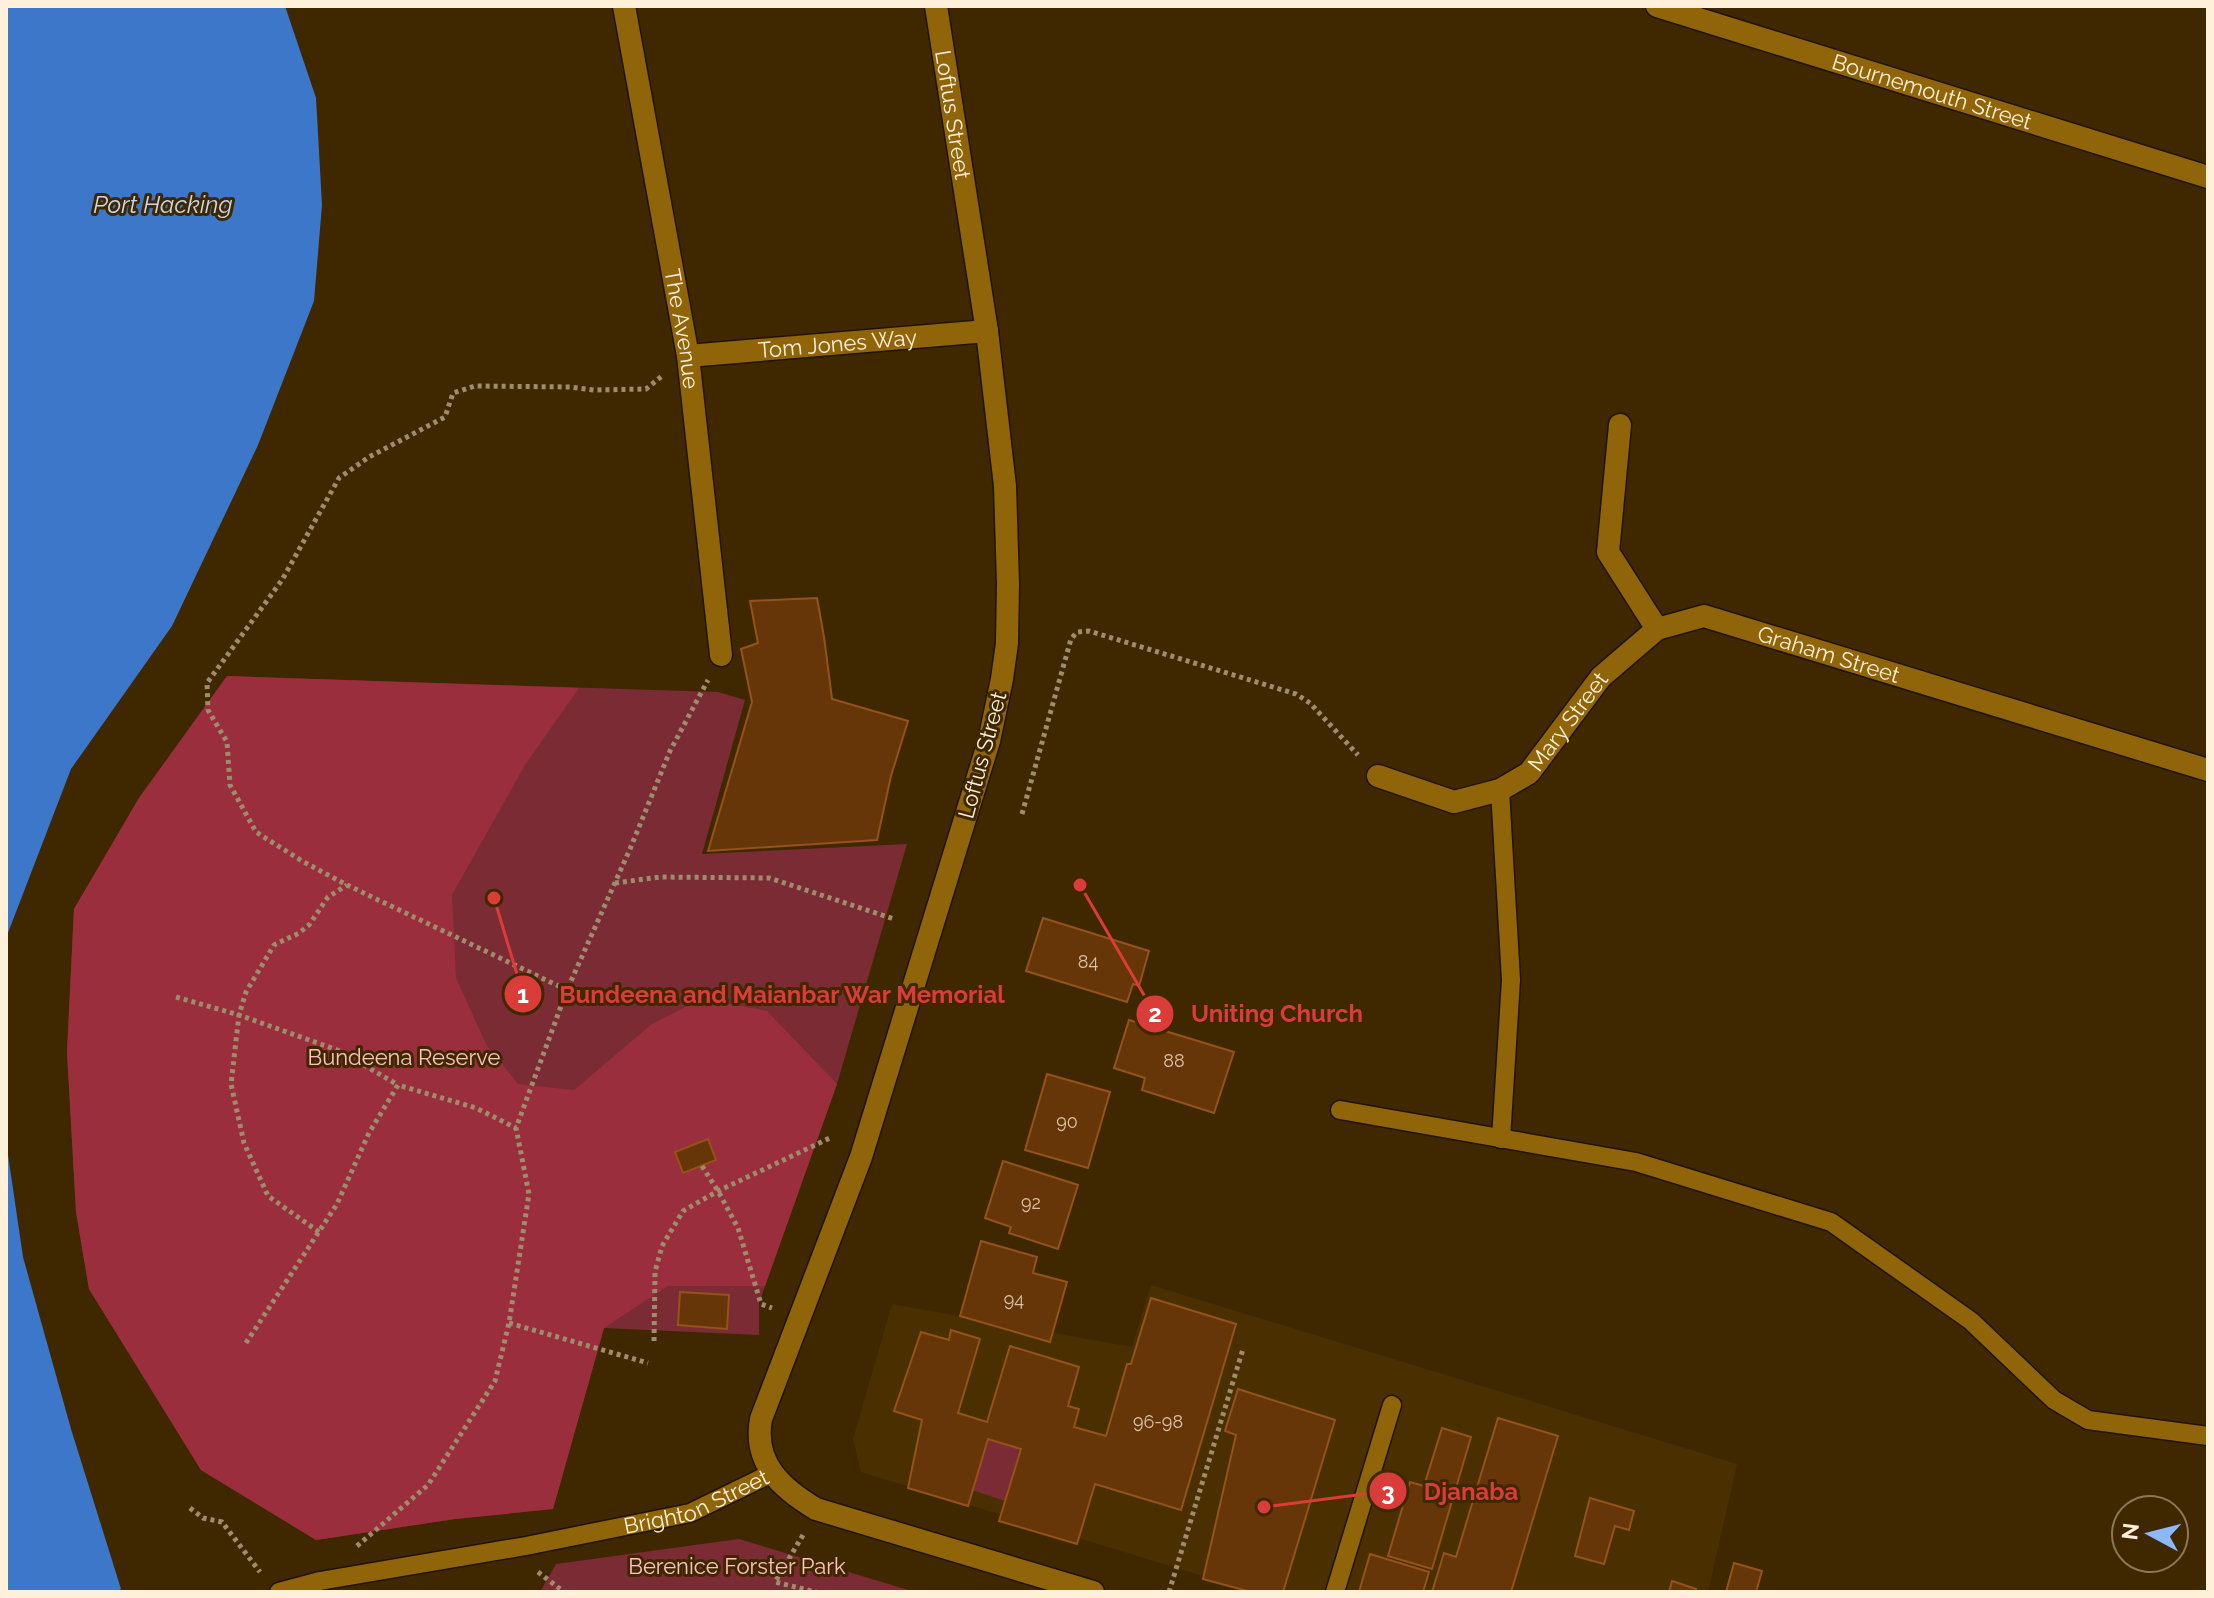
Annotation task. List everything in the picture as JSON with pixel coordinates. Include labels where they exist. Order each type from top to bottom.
[{"type":"street","name":"The Avenue","points":[[624,6],[688,356],[721,655]]},
{"type":"street","name":"Loftus Street","points":[[772,1473],[759,1447],[761,1419],[861,1157],[989,741],[1007,643],[1005,486],[987,331],[936,6]]},
{"type":"street","name":"Bournemouth Street","points":[[1657,6],[2208,177]]},
{"type":"street","name":"Tom Jones Way","points":[[688,356],[987,331]]},
{"type":"street","points":[[1620,425],[1608,552],[1657,629]]},
{"type":"street","name":"Graham Street","points":[[1657,629],[1704,616],[2208,770]]},
{"type":"street","name":"Mary Street","points":[[1378,776],[1454,802],[1500,790],[1529,773],[1601,677],[1657,629]]},
{"type":"street","name":"Brighton Street","points":[[772,1473],[790,1492],[816,1509],[1093,1592]]},
{"type":"lane","points":[[1500,790],[1511,980],[1501,1139]]},
{"type":"lane","points":[[1340,1110],[1636,1162],[1831,1222],[1971,1321],[2054,1400],[2088,1420],[2208,1436]]},
{"type":"lane","points":[[1335,1592],[1392,1405]]},
{"type":"lane","name":"Brighton Street","points":[[272,1586],[320,1581],[526,1546],[690,1513],[772,1473]]},
{"type":"path","points":[[567,990],[347,885],[256,832],[230,785],[227,742],[208,710],[207,683],[282,580],[339,478],[369,457],[445,417],[453,393],[475,386],[646,389],[688,356]]},
{"type":"path","points":[[1022,814],[1071,639],[1077,632],[1089,631],[1296,694],[1310,703],[1378,776]]},
{"type":"path","points":[[347,1555],[428,1485],[495,1381],[509,1323],[529,1194],[516,1128],[567,990],[670,751],[721,655]]},
{"type":"path","points":[[615,883],[660,877],[769,878],[894,919]]},
{"type":"path","points":[[319,1232],[268,1196],[244,1143],[231,1084],[239,1015],[246,992],[274,945],[309,925],[328,897],[347,885]]},
{"type":"path","points":[[176,997],[239,1015],[340,1051],[398,1085],[476,1108],[516,1128]]},
{"type":"path","points":[[246,1343],[337,1204],[369,1133],[398,1085]]},
{"type":"path","points":[[654,1341],[655,1272],[662,1246],[683,1211],[832,1137]]},
{"type":"path","points":[[702,1166],[738,1228],[761,1304],[799,1317]]},
{"type":"path","points":[[509,1323],[648,1363]]},
{"type":"path","points":[[1169,1592],[1243,1349]]},
{"type":"path","points":[[190,1508],[203,1518],[222,1522],[272,1586]]},
{"type":"path","points":[[797,1547],[775,1582],[816,1592]]},
{"type":"shaded area","points":[[1151,1285],[1737,1464],[1708,1592],[1256,1592],[861,1472],[853,1439],[892,1304],[1132,1347]]},
{"type":"green space","name":"Bundeena Reserve","points":[[227,676],[718,692],[745,700],[702,854],[907,844],[837,1084],[759,1303],[759,1335],[604,1328],[553,1509],[455,1519],[316,1540],[201,1470],[89,1289],[76,1212],[67,1052],[74,909],[139,798]]},
{"type":"green space","name":"Bundeena Reserve","points":[[227,676],[579,688],[525,765],[452,895],[456,978],[486,1044],[518,1084],[574,1090],[652,1024],[703,998],[767,1011],[837,1084],[765,1286],[668,1286],[604,1328],[553,1509],[455,1519],[316,1540],[201,1470],[89,1289],[76,1212],[67,1052],[74,909],[139,798]]},
{"type":"green space","points":[[988,1439],[1021,1449],[1005,1501],[972,1490]]},
{"type":"green space","name":"Berenice Forster Park","points":[[739,1539],[915,1592],[540,1592],[556,1564]]},
{"type":"water","name":"Port Hacking","points":[[6,6],[285,6],[316,98],[322,205],[314,301],[258,445],[172,626],[71,769],[6,938]]},
{"type":"water","points":[[6,1141],[23,1257],[71,1429],[121,1589],[116,1592],[6,1592]]},
{"type":"building","points":[[817,598],[832,699],[908,721],[891,776],[877,840],[708,851],[752,702],[741,649],[758,643],[750,601]]},
{"type":"building","points":[[1043,918],[1149,951],[1139,986],[1133,984],[1127,1002],[1026,971]]},
{"type":"building","points":[[1129,1020],[1234,1052],[1214,1113],[1142,1090],[1145,1078],[1114,1068]]},
{"type":"building","points":[[1047,1074],[1110,1092],[1088,1168],[1025,1150]]},
{"type":"building","points":[[708,1139],[716,1160],[683,1173],[675,1152]]},
{"type":"building","points":[[1003,1161],[1078,1185],[1058,1249],[1009,1233],[1011,1227],[985,1218]]},
{"type":"building","points":[[981,1241],[1037,1257],[1033,1273],[1067,1282],[1050,1342],[960,1316]]},
{"type":"building","points":[[680,1292],[729,1295],[727,1329],[678,1325]]},
{"type":"building","points":[[1151,1298],[1236,1324],[1181,1510],[1095,1484],[1077,1544],[999,1521],[1021,1449],[988,1439],[968,1506],[908,1488],[922,1420],[894,1411],[921,1332],[949,1340],[951,1330],[980,1339],[958,1413],[987,1422],[1010,1346],[1079,1367],[1068,1406],[1079,1409],[1074,1427],[1106,1436]]},
{"type":"building","points":[[1238,1389],[1335,1420],[1283,1592],[1251,1592],[1203,1579],[1236,1435],[1225,1431]]},
{"type":"building","points":[[1498,1418],[1558,1436],[1511,1592],[1432,1592],[1444,1553],[1456,1557]]},
{"type":"building","points":[[1442,1428],[1471,1437],[1432,1569],[1388,1556],[1410,1482],[1424,1486]]},
{"type":"building","points":[[1590,1498],[1634,1511],[1629,1530],[1615,1526],[1604,1564],[1575,1556]]},
{"type":"building","points":[[1370,1554],[1429,1572],[1423,1592],[1359,1592]]},
{"type":"building","points":[[1734,1563],[1762,1571],[1756,1592],[1726,1592]]},
{"type":"building","points":[[1672,1581],[1696,1589],[1695,1592],[1669,1592]]},
{"type":"place","name":"Uniting Church","points":[[1080,885]]},
{"type":"place","name":"Bundeena and Maianbar War Memorial","points":[[494,898]]},
{"type":"place","name":"Djanaba","points":[[1264,1507]]}]
